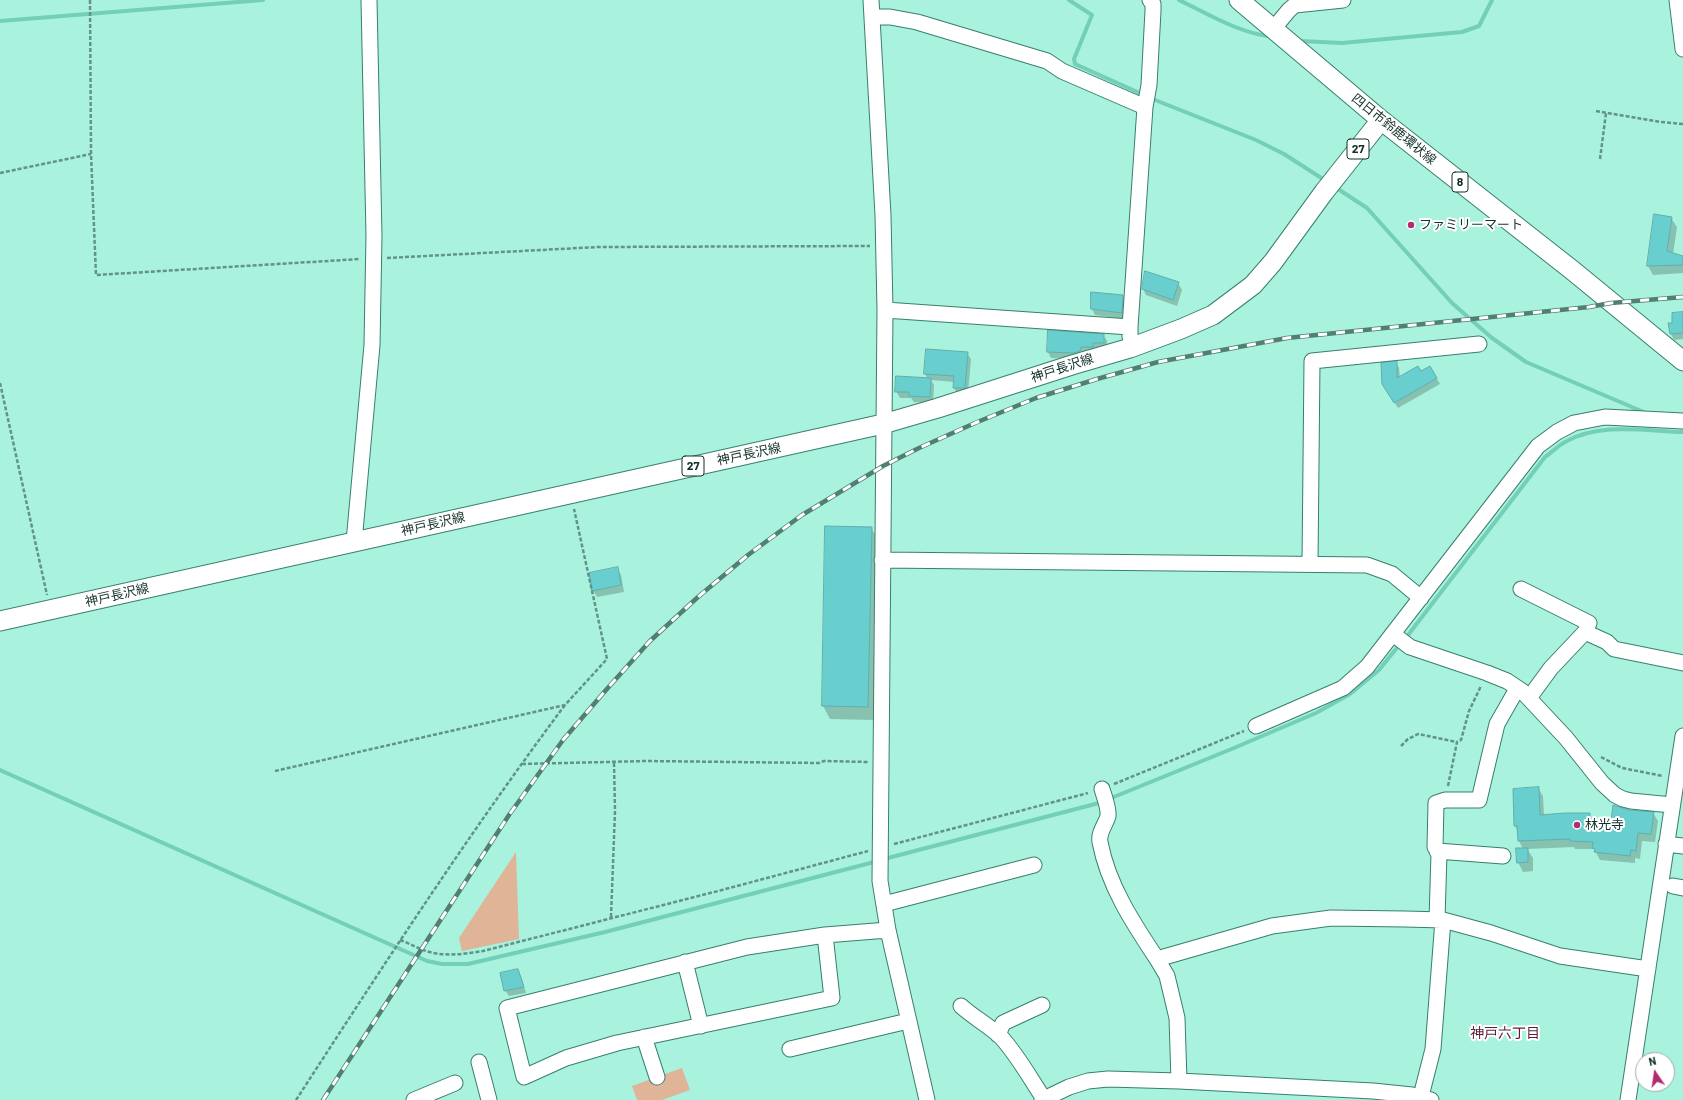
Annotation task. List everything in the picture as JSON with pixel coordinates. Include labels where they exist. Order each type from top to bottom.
[{"type":"main road","name":"四日市鈴鹿環状線","points":[[1239,0],[1274,28],[1307,59],[1381,120],[1572,270],[1683,361]]},
{"type":"main road","name":"神戸長沢線","points":[[0,621],[883,424],[938,408],[1072,364],[1130,348],[1182,329],[1213,315],[1253,285],[1273,262],[1329,185],[1381,120]]},
{"type":"street","points":[[354,542],[372,345],[374,258],[369,0]]},
{"type":"street","points":[[871,0],[884,246],[885,310],[879,870],[888,930],[927,1100]]},
{"type":"street","points":[[1130,348],[1130,327],[1153,11],[1150,0]]},
{"type":"street","points":[[1274,28],[1289,10],[1296,5],[1343,0]]},
{"type":"street","points":[[1677,0],[1683,49]]},
{"type":"street","points":[[872,17],[890,17],[917,22],[1047,61],[1062,71],[1146,100]]},
{"type":"street","points":[[885,310],[1130,327]]},
{"type":"street","points":[[1310,564],[1312,361],[1479,344]]},
{"type":"street","points":[[1256,726],[1343,688],[1367,667],[1394,635],[1538,446],[1557,432],[1574,423],[1605,416],[1644,420],[1676,421]]},
{"type":"street","points":[[882,560],[1367,565],[1392,574],[1421,598]]},
{"type":"street","points":[[1521,589],[1588,623],[1585,632],[1551,668],[1529,698]]},
{"type":"street","points":[[1585,632],[1607,642],[1614,649],[1683,663]]},
{"type":"street","points":[[1394,635],[1410,647],[1487,672],[1508,681],[1516,689],[1522,691],[1566,738],[1602,783],[1622,800],[1672,805]]},
{"type":"street","points":[[961,1006],[971,1016],[998,1035],[1009,1047],[1043,1100],[1069,1087],[1088,1081],[1108,1079],[1373,1091],[1412,1095],[1424,1099],[1433,1049],[1440,920],[1438,853],[1435,847],[1436,803],[1445,800],[1479,800],[1497,724],[1516,689]]},
{"type":"street","points":[[1628,1100],[1683,736]]},
{"type":"street","points":[[1102,789],[1108,815],[1099,840],[1111,879],[1116,892],[1131,920],[1167,976],[1177,1018],[1178,1081]]},
{"type":"street","points":[[1666,844],[1683,846]]},
{"type":"street","points":[[1437,851],[1503,856]]},
{"type":"street","points":[[884,904],[1034,865]]},
{"type":"street","points":[[1157,959],[1272,926],[1331,918],[1440,920],[1491,933],[1560,956],[1648,969]]},
{"type":"street","points":[[825,935],[832,998],[769,1010],[618,1043],[566,1058],[524,1077],[508,1008],[747,947],[825,935],[888,930]]},
{"type":"street","points":[[686,962],[701,1026]]},
{"type":"street","points":[[998,1035],[1003,1023],[1042,1004]]},
{"type":"street","points":[[790,1050],[908,1021]]},
{"type":"street","points":[[644,1037],[657,1077]]},
{"type":"street","points":[[479,1062],[489,1100]]},
{"type":"street","points":[[414,1100],[455,1083]]},
{"type":"path","points":[[90,0],[91,154],[96,275],[374,258],[621,247],[884,246]]},
{"type":"path","points":[[1596,111],[1661,122],[1683,124]]},
{"type":"path","points":[[1600,159],[1606,113]]},
{"type":"path","points":[[0,173],[91,154]]},
{"type":"path","points":[[0,383],[47,592],[49,610]]},
{"type":"path","points":[[296,1100],[400,940],[478,824],[565,705],[607,659],[570,493]]},
{"type":"path","points":[[1445,800],[1457,742],[1461,740],[1469,711],[1487,672]]},
{"type":"path","points":[[275,771],[565,705]]},
{"type":"path","points":[[400,940],[427,951],[439,954],[467,954],[722,890],[1102,789],[1256,726]]},
{"type":"path","points":[[1401,746],[1408,739],[1418,734],[1457,742]]},
{"type":"path","points":[[1598,756],[1622,768],[1663,776]]},
{"type":"path","points":[[521,764],[614,762],[880,762]]},
{"type":"path","points":[[611,917],[615,811],[614,762]]},
{"type":"shaded area","points":[[516,852],[519,939],[462,951],[459,938]]},
{"type":"shaded area","points":[[682,1068],[690,1090],[662,1100],[637,1100],[632,1086]]},
{"type":"building","points":[[1654,214],[1672,217],[1667,251],[1683,256],[1683,265],[1647,266]]},
{"type":"building","points":[[1145,271],[1179,282],[1173,300],[1142,289]]},
{"type":"building","points":[[1091,292],[1123,295],[1122,313],[1091,309]]},
{"type":"building","points":[[1683,312],[1683,333],[1670,334],[1668,323],[1672,323],[1672,313]]},
{"type":"building","points":[[1048,330],[1104,334],[1104,343],[1093,343],[1093,347],[1081,347],[1080,351],[1073,353],[1047,352]]},
{"type":"building","points":[[926,349],[968,352],[965,388],[953,388],[954,376],[924,374]]},
{"type":"building","points":[[1397,361],[1397,378],[1418,366],[1421,371],[1430,366],[1437,378],[1394,403],[1382,384],[1381,363]]},
{"type":"building","points":[[896,376],[931,378],[930,397],[909,396],[909,392],[895,392]]},
{"type":"building","points":[[825,526],[872,527],[868,707],[822,706]]},
{"type":"building","points":[[618,567],[621,585],[592,591],[589,573]]},
{"type":"building","points":[[1539,787],[1540,815],[1590,813],[1590,826],[1610,829],[1613,805],[1629,810],[1654,812],[1651,834],[1638,833],[1636,851],[1631,850],[1630,856],[1594,852],[1595,849],[1592,848],[1593,842],[1570,841],[1570,839],[1518,841],[1517,826],[1514,826],[1513,789]]},
{"type":"building","points":[[1516,848],[1528,848],[1528,862],[1517,863]]},
{"type":"building","points":[[518,969],[524,987],[504,991],[500,973]]},
{"type":"waterway","points":[[0,21],[263,0]]},
{"type":"waterway","points":[[1069,0],[1092,15],[1074,59],[1075,64],[1144,95]]},
{"type":"waterway","points":[[1179,0],[1248,32],[1273,37]]},
{"type":"waterway","points":[[1300,41],[1342,43],[1462,32],[1479,26],[1492,0]]},
{"type":"waterway","points":[[1150,98],[1256,140],[1284,154],[1326,181]]},
{"type":"waterway","points":[[1335,187],[1367,208],[1452,303],[1492,338],[1526,362],[1646,413]]},
{"type":"waterway","points":[[1405,639],[1545,457],[1560,445],[1579,436],[1608,430],[1638,429],[1683,432]]},
{"type":"waterway","points":[[884,859],[1099,803],[1234,748],[1316,713],[1350,694],[1379,670],[1400,644]]},
{"type":"waterway","points":[[0,770],[427,961],[442,964],[468,964],[605,932],[878,861]]},
{"type":"railway","points":[[323,1100],[509,815],[563,740],[606,690],[650,641],[698,597],[748,555],[802,515],[883,466],[975,423],[1036,398],[1158,362],[1287,338],[1589,307],[1611,303],[1683,297]]},
{"type":"place","name":"ファミリーマート","points":[[1411,225]]},
{"type":"place","name":"林光寺","points":[[1577,825]]},
{"type":"district","name":"神戸六丁目","points":[[1505,1033]]}]
